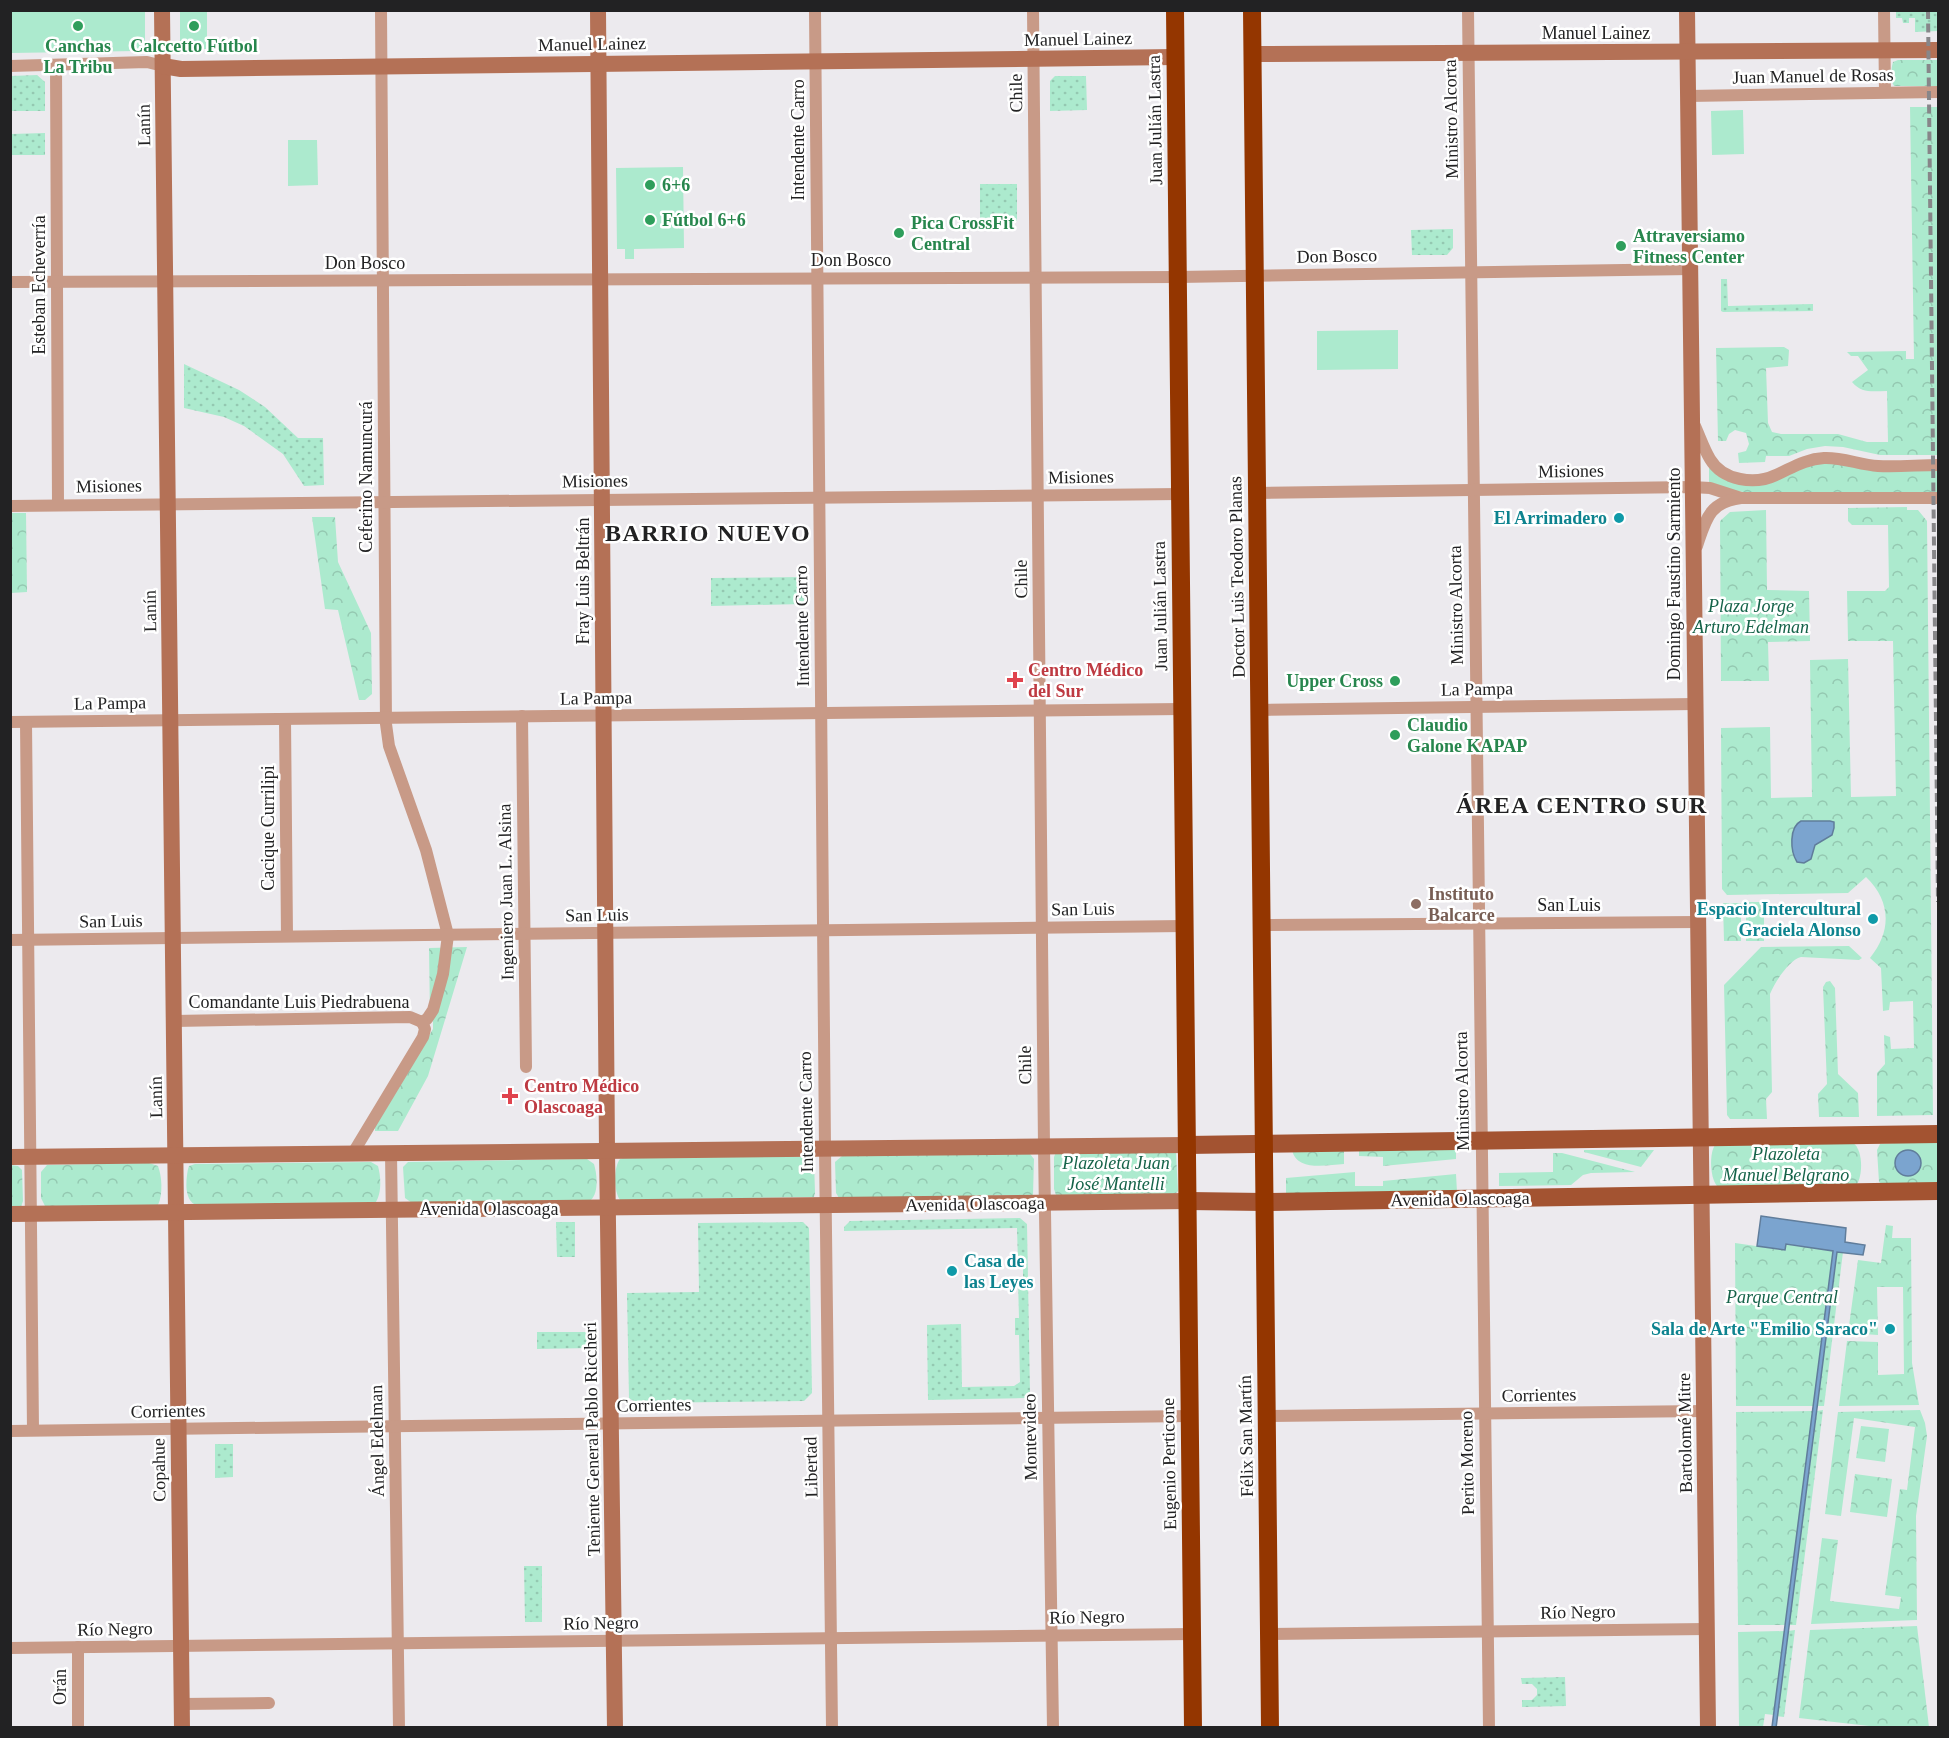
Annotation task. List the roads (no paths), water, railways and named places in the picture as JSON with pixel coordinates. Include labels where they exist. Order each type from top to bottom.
[{"type":"highway","name":"Juan Julián Lastra","points":[[1175,10],[1188,1201]]},
{"type":"highway","name":"Doctor Luis Teodoro Planas","points":[[1252,10],[1264,1143]]},
{"type":"highway","name":"Félix San Martín","points":[[1264,1143],[1270,1728]]},
{"type":"highway","name":"Eugenio Perticone","points":[[1188,1201],[1193,1728]]},
{"type":"main road","points":[[1187,1146],[1938,1134]]},
{"type":"main road","name":"Avenida Olascoaga","points":[[1188,1201],[1264,1203],[1938,1191]]},
{"type":"street","name":"Lanín","points":[[162,10],[177,1212]]},
{"type":"street","name":"Ceferino Namuncurá","points":[[381,10],[386,718],[389,746],[426,850],[448,935]]},
{"type":"street","name":"Fray Luis Beltrán","points":[[598,10],[607,1151]]},
{"type":"street","name":"Intendente Carro","points":[[815,10],[825,1206]]},
{"type":"street","name":"Chile","points":[[1033,10],[1044,1147]]},
{"type":"street","name":"Ministro Alcorta","points":[[1468,10],[1481,1198]]},
{"type":"street","name":"Domingo Faustino Sarmiento","points":[[1687,10],[1694,423],[1692,487],[1700,1137]]},
{"type":"street","points":[[1884,10],[1885,93]]},
{"type":"street","name":"Manuel Lainez","points":[[1253,54],[1938,50]]},
{"type":"street","name":"Manuel Lainez","points":[[10,66],[147,62],[181,69],[1175,57]]},
{"type":"street","name":"Esteban Echeverría","points":[[56,65],[58,505]]},
{"type":"street","name":"Juan Manuel de Rosas","points":[[1688,96],[1938,92]]},
{"type":"street","name":"Don Bosco","points":[[10,282],[1178,277],[1691,270]]},
{"type":"street","points":[[1694,423],[1715,467],[1727,475],[1741,479],[1770,478],[1802,462],[1821,458],[1837,458],[1879,466],[1938,465]]},
{"type":"street","name":"Misiones","points":[[1257,493],[1692,487],[1710,488],[1741,498]]},
{"type":"street","name":"Misiones","points":[[10,506],[1180,494]]},
{"type":"street","points":[[1693,558],[1706,520],[1712,511],[1724,501],[1741,498],[1938,498]]},
{"type":"street","name":"La Pampa","points":[[1259,710],[1695,704]]},
{"type":"street","name":"La Pampa","points":[[10,722],[1182,709]]},
{"type":"street","name":"Ingeniero Juan L. Alsina","points":[[522,716],[526,1067]]},
{"type":"street","name":"Cacique Currilipi","points":[[285,719],[287,936]]},
{"type":"street","points":[[26,722],[33,1430]]},
{"type":"street","name":"San Luis","points":[[1261,925],[1698,922]]},
{"type":"street","name":"San Luis","points":[[10,940],[1184,926]]},
{"type":"street","points":[[353,1154],[423,1037],[425,1029],[422,1022],[433,1010],[443,974],[448,935]]},
{"type":"street","name":"Comandante Luis Piedrabuena","points":[[174,1020],[411,1017],[422,1022]]},
{"type":"street","name":"Bartolomé Mitre","points":[[1700,1137],[1708,1728]]},
{"type":"street","points":[[10,1157],[1187,1146]]},
{"type":"street","name":"Montevideo","points":[[1044,1147],[1053,1728]]},
{"type":"street","name":"Teniente General Pablo Riccheri","points":[[607,1151],[615,1728]]},
{"type":"street","name":"Ángel Edelman","points":[[391,1153],[399,1728]]},
{"type":"street","name":"Perito Moreno","points":[[1481,1198],[1489,1728]]},
{"type":"street","name":"Avenida Olascoaga","points":[[10,1214],[1188,1201]]},
{"type":"street","name":"Libertad","points":[[825,1206],[832,1728]]},
{"type":"street","name":"Copahue","points":[[177,1212],[182,1728]]},
{"type":"street","name":"Corrientes","points":[[1267,1416],[1704,1411]]},
{"type":"street","name":"Corrientes","points":[[10,1431],[1190,1416]]},
{"type":"street","name":"Río Negro","points":[[1269,1634],[1707,1629]]},
{"type":"street","name":"Río Negro","points":[[10,1648],[1192,1634]]},
{"type":"street","name":"Orán","points":[[78,1647],[78,1728]]},
{"type":"street","points":[[182,1704],[269,1703]]},
{"type":"water","points":[[1801,821],[1834,822],[1832,835],[1815,845],[1811,859],[1804,863],[1797,862],[1792,846],[1794,828]]},
{"type":"water","points":[[1908,1150],[1918,1153],[1921,1163],[1918,1173],[1908,1176],[1898,1173],[1895,1163],[1898,1153]]},
{"type":"water","points":[[1761,1216],[1846,1228],[1845,1242],[1865,1245],[1863,1255],[1837,1252],[1776,1728],[1772,1727],[1833,1251],[1786,1244],[1785,1250],[1757,1246]]},
{"type":"railway","points":[[1928,10],[1938,902]]},
{"type":"place","name":"Canchas La Tribu","points":[[78,26]]},
{"type":"place","name":"Calccetto Fútbol","points":[[194,26]]},
{"type":"place","name":"6+6","points":[[650,185]]},
{"type":"place","name":"Fútbol 6+6","points":[[650,220]]},
{"type":"place","name":"Pica CrossFit Central","points":[[899,233]]},
{"type":"place","name":"Attraversiamo Fitness Center","points":[[1621,246]]},
{"type":"place","name":"El Arrimadero","points":[[1619,518]]},
{"type":"place","name":"Centro Médico del Sur","points":[[1015,680]]},
{"type":"place","name":"Upper Cross","points":[[1395,681]]},
{"type":"place","name":"Claudio Galone KAPAP","points":[[1395,735]]},
{"type":"place","name":"Instituto Balcarce","points":[[1416,904]]},
{"type":"place","name":"Espacio Intercultural Graciela Alonso","points":[[1873,919]]},
{"type":"place","name":"Centro Médico Olascoaga","points":[[510,1096]]},
{"type":"place","name":"Casa de las Leyes","points":[[952,1271]]},
{"type":"place","name":"Sala de Arte \"Emilio Saraco\"","points":[[1890,1329]]},
{"type":"district","name":"BARRIO NUEVO","points":[[708,533]]},
{"type":"district","name":"ÁREA CENTRO SUR","points":[[1582,805]]},
{"type":"park label","name":"Plaza Jorge Arturo Edelman","points":[[1751,616]]},
{"type":"park label","name":"Plazoleta Manuel Belgrano","points":[[1786,1164]]},
{"type":"park label","name":"Plazoleta Juan José Mantelli","points":[[1116,1173]]},
{"type":"park label","name":"Parque Central","points":[[1782,1297]]}]
